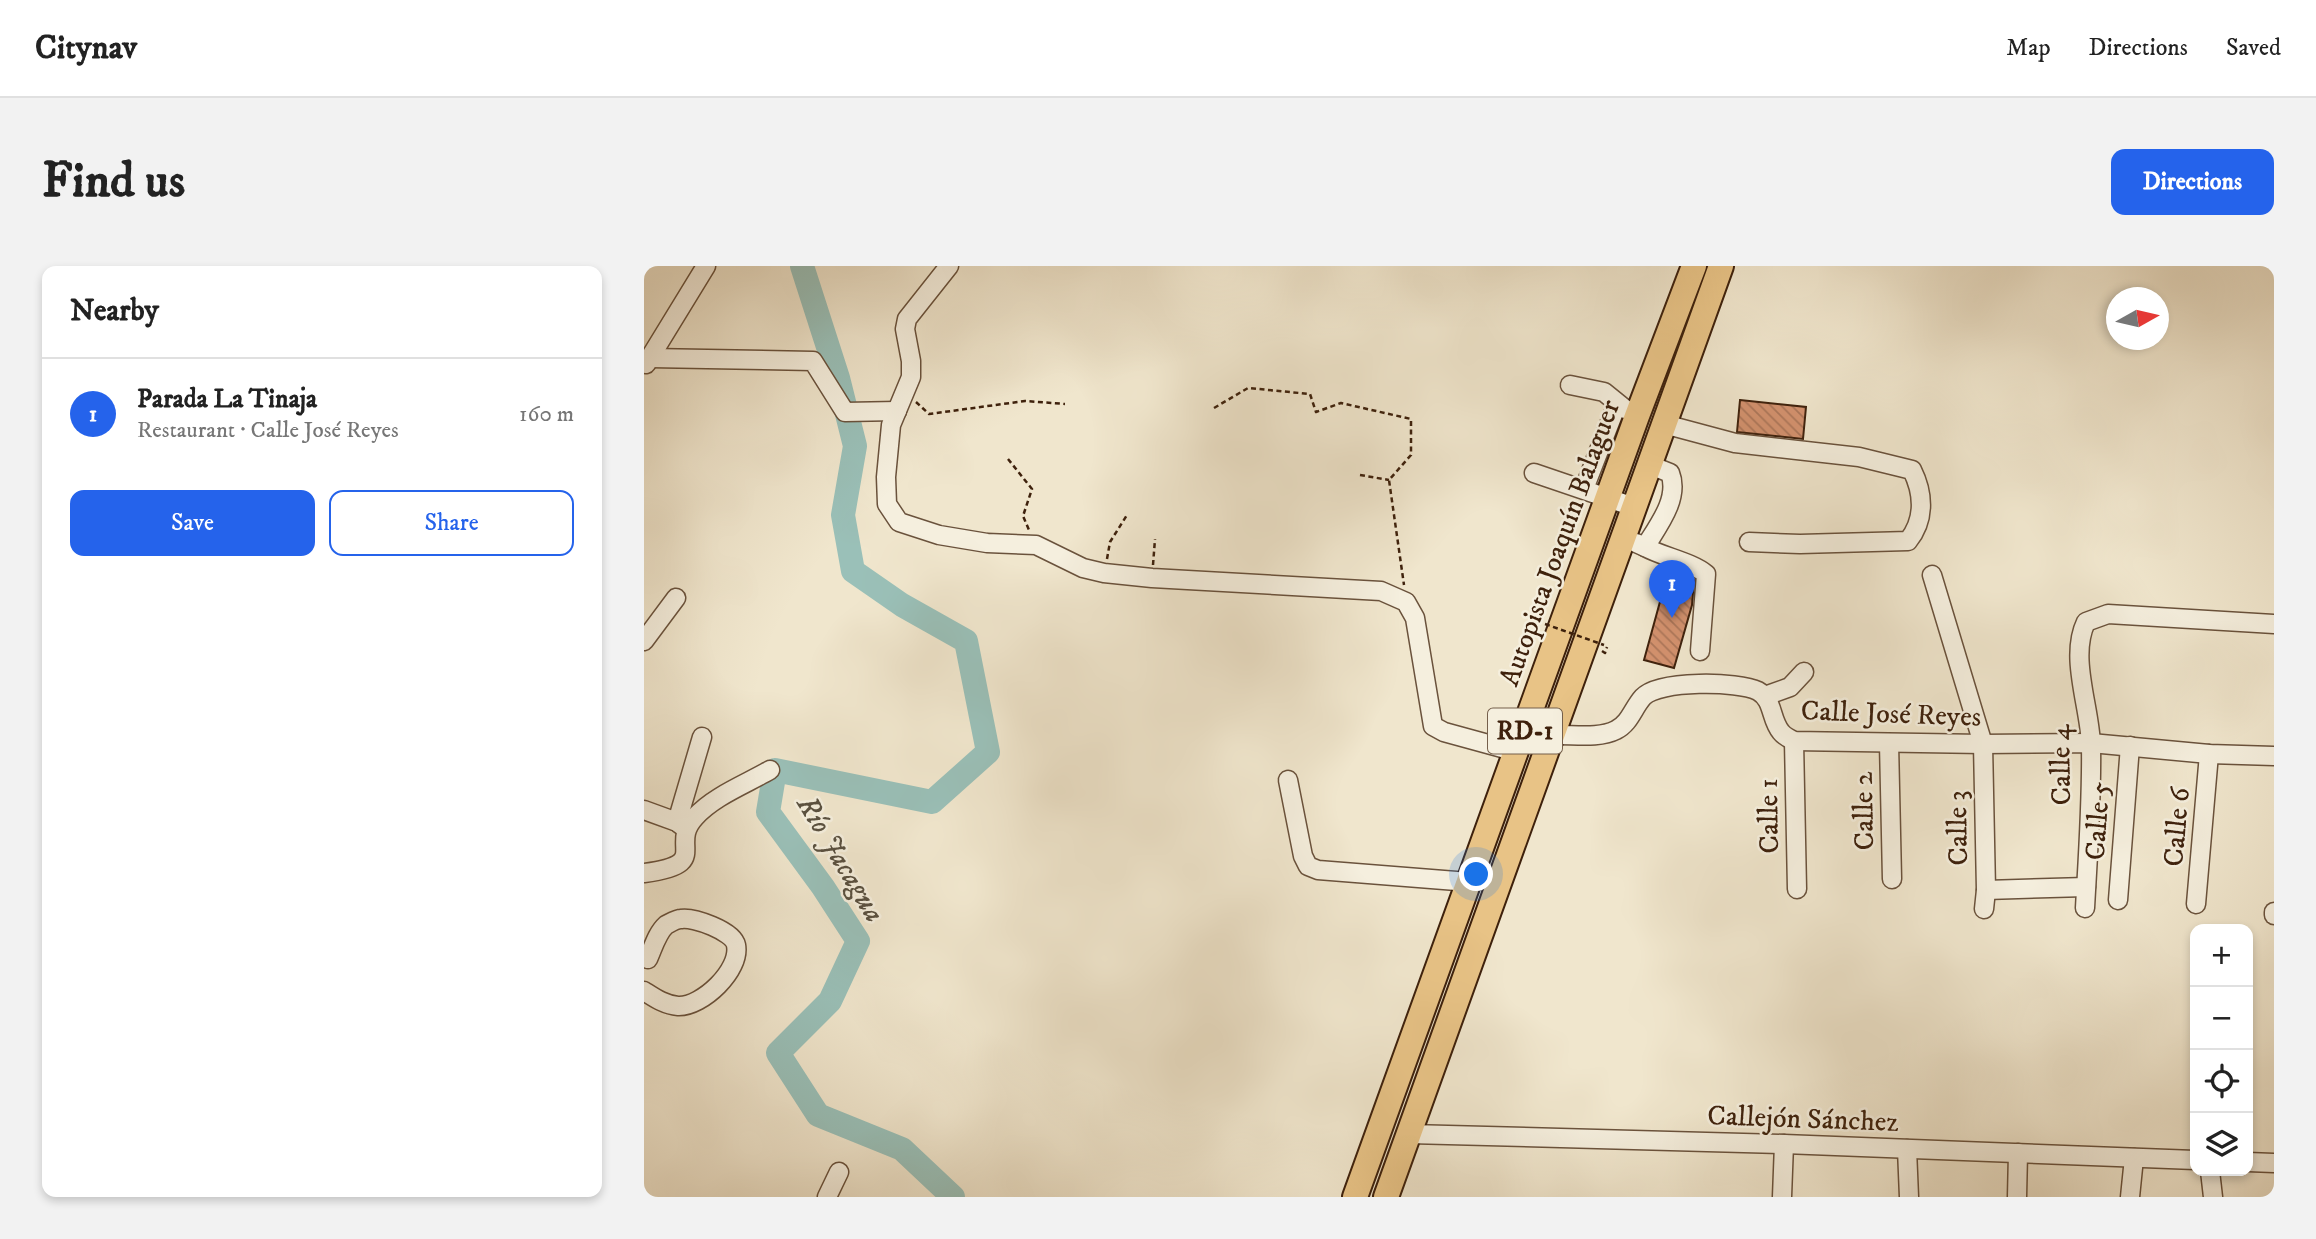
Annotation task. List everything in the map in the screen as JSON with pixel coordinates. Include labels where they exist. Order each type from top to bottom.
[{"type":"highway","name":"Autopista Joaquín Balaguer","points":[[1356,1197],[1608,498],[1627,410],[1694,266]]},
{"type":"highway","name":"Autopista Joaquín Balaguer","points":[[1386,1197],[1552,735],[1634,542],[1634,507],[1721,266]]},
{"type":"street","points":[[647,363],[706,266]]},
{"type":"street","points":[[949,266],[907,319],[905,329],[911,377],[891,425],[887,490],[887,504],[899,522],[939,535],[987,543],[1035,545],[1083,568],[1104,573],[1381,591],[1406,602],[1415,618],[1433,726],[1444,732],[1517,752]]},
{"type":"street","points":[[647,363],[813,361],[845,412],[897,411]]},
{"type":"street","points":[[1570,386],[1604,392],[1627,410],[1584,489]]},
{"type":"street","points":[[1664,424],[1735,443],[1859,457],[1912,470],[1919,482],[1922,501],[1920,519],[1908,541],[1800,544],[1749,542]]},
{"type":"street","points":[[1650,465],[1670,473],[1673,486],[1668,506],[1634,542],[1663,557],[1698,567],[1706,574],[1700,651]]},
{"type":"street","points":[[1534,474],[1634,507]]},
{"type":"street","name":"Calle 3","points":[[1932,575],[1983,744],[1986,890],[1984,909]]},
{"type":"street","points":[[644,641],[676,598]]},
{"type":"street","name":"Calle 4","points":[[2085,908],[2091,743],[2080,658],[2080,635],[2086,622],[2108,614],[2274,624]]},
{"type":"street","points":[[1765,696],[1790,687],[1804,672]]},
{"type":"street","name":"Calle José Reyes","points":[[1552,735],[1614,731],[1625,724],[1643,697],[1652,690],[1680,684],[1743,687],[1756,691],[1765,696],[1782,733],[1794,741],[2091,743],[2209,754],[2274,756]]},
{"type":"street","points":[[644,873],[671,869],[681,864],[685,855],[682,826],[702,737]]},
{"type":"street","name":"Calle 1","points":[[1794,741],[1797,889]]},
{"type":"street","name":"Calle 2","points":[[1889,743],[1892,879]]},
{"type":"street","name":"Calle 5","points":[[2118,900],[2130,747]]},
{"type":"street","name":"Calle 6","points":[[2196,904],[2209,754]]},
{"type":"street","points":[[682,826],[710,804],[770,770]]},
{"type":"street","points":[[1288,780],[1303,856],[1308,866],[1318,870],[1469,882]]},
{"type":"street","points":[[644,810],[682,826]]},
{"type":"street","points":[[1986,890],[2086,887]]},
{"type":"street","points":[[678,919],[692,919],[733,937],[737,957],[722,983],[694,1003],[681,1006],[665,1004],[644,989],[651,968],[646,957],[666,926],[678,919]]},
{"type":"street","name":"Callejón Sánchez","points":[[1409,1134],[1784,1144],[2190,1160]]},
{"type":"street","points":[[1782,1197],[1784,1144]]},
{"type":"street","points":[[1907,1149],[1909,1197]]},
{"type":"street","points":[[2017,1197],[2018,1153]]},
{"type":"street","points":[[2130,1197],[2134,1158]]},
{"type":"street","points":[[2253,1162],[2274,1163]]},
{"type":"street","points":[[827,1197],[839,1172]]},
{"type":"street","points":[[2211,1176],[2213,1197]]},
{"type":"path","points":[[1213,408],[1248,388],[1310,394],[1316,412],[1341,403],[1411,419],[1411,454],[1389,480],[1406,602]]},
{"type":"path","points":[[906,392],[929,414],[1025,401],[1065,404]]},
{"type":"path","points":[[1008,459],[1032,489],[1023,516],[1035,545]]},
{"type":"path","points":[[1360,475],[1389,480]]},
{"type":"path","points":[[1104,573],[1110,541],[1127,515]]},
{"type":"path","points":[[1152,578],[1155,539]]},
{"type":"path","points":[[1545,624],[1604,645]]},
{"type":"building","points":[[1740,400],[1806,407],[1803,439],[1737,432]]},
{"type":"building","points":[[1669,569],[1694,580],[1692,605],[1674,668],[1644,660]]},
{"type":"waterway","name":"Río Jacagua","points":[[802,266],[838,378],[855,446],[843,515],[853,571],[902,605],[966,641],[988,752],[932,802],[775,770],[768,812],[823,887],[858,941],[830,1001],[778,1053],[818,1115],[902,1149],[953,1197]]},
{"type":"place","name":"Parada La Tinaja","points":[[1672,618]]}]
